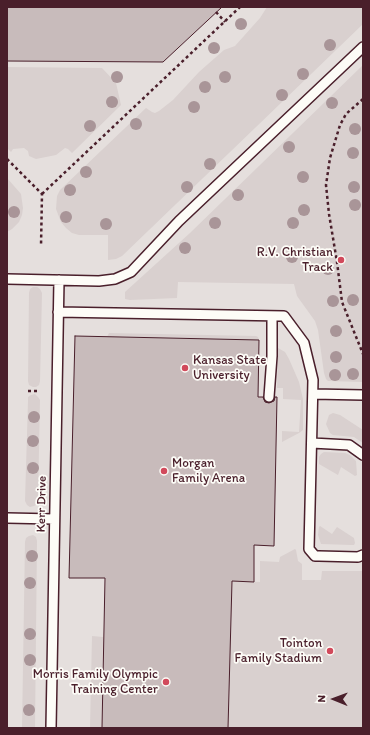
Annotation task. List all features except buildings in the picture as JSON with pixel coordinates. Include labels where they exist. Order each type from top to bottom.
[{"type":"lane","points":[[7,279],[99,281],[115,279],[131,272],[179,221],[363,48]]},
{"type":"lane","name":"Kerr Drive","points":[[51,728],[59,280]]},
{"type":"lane","points":[[58,312],[284,316],[304,343],[314,380],[309,543],[311,553],[315,556],[363,556]]},
{"type":"lane","points":[[269,397],[272,356],[272,316]]},
{"type":"lane","points":[[313,394],[363,395]]},
{"type":"lane","points":[[312,443],[349,445],[363,455]]},
{"type":"lane","points":[[7,518],[54,519]]},
{"type":"path","points":[[41,246],[42,194],[240,7]]},
{"type":"path","points":[[216,12],[225,22]]},
{"type":"path","points":[[363,99],[346,114],[340,125],[330,158],[326,185],[342,302],[363,354]]},
{"type":"path","points":[[7,159],[42,194]]},
{"type":"path","points":[[28,391],[40,391]]},
{"type":"shaded area","name":"Kansas State University","points":[[7,7],[363,7],[363,728],[7,728]]},
{"type":"shaded area","points":[[267,7],[363,7],[363,24],[122,256],[116,259],[108,260],[108,235],[79,235],[72,233],[61,222],[56,209],[57,196],[60,190],[146,108],[155,113],[159,111],[173,100],[199,72],[224,50],[235,46],[260,18]]},
{"type":"shaded area","points":[[363,65],[363,382],[328,381],[326,379],[318,330],[315,321],[297,296],[294,284],[178,282],[177,298],[125,299],[125,292],[190,233]]},
{"type":"shaded area","points":[[7,67],[102,68],[116,83],[121,105],[72,153],[65,148],[56,155],[36,159],[29,156],[28,151],[24,148],[13,149],[11,152],[7,148]]},
{"type":"shaded area","points":[[7,178],[21,194],[23,208],[19,222],[7,232]]},
{"type":"shaded area","points":[[33,287],[40,289],[42,293],[40,381],[39,385],[36,387],[29,385],[28,381],[29,293],[30,289]]},
{"type":"shaded area","points":[[109,333],[256,336],[259,340],[107,337]]},
{"type":"shaded area","points":[[278,348],[285,352],[289,359],[299,382],[303,399],[303,430],[282,442],[282,431],[299,432],[301,400],[283,399],[283,388],[277,388]]},
{"type":"shaded area","points":[[35,394],[40,400],[38,500],[37,504],[30,507],[25,501],[28,397]]},
{"type":"shaded area","points":[[333,413],[340,415],[363,430],[363,443],[354,437],[333,435],[330,433],[326,424],[329,415]]},
{"type":"shaded area","points":[[324,452],[345,453],[350,455],[356,461],[357,475],[355,476],[341,467],[338,475],[319,464],[319,457]]},
{"type":"shaded area","points":[[320,526],[332,534],[337,527],[354,538],[354,545],[321,544],[318,535]]},
{"type":"shaded area","points":[[33,535],[36,537],[37,541],[35,728],[22,728],[25,542],[26,538]]},
{"type":"shaded area","points":[[295,549],[298,561],[302,564],[302,580],[321,580],[322,571],[363,571],[363,728],[228,728],[232,581],[260,582],[260,561],[279,562],[280,557]]},
{"type":"shaded area","points":[[92,636],[103,637],[102,728],[90,728]]},
{"type":"place","name":"R.V. Christian Track","points":[[341,260]]},
{"type":"place","name":"Kansas State University","points":[[185,368]]},
{"type":"place","name":"Morgan Family Arena","points":[[164,471]]},
{"type":"place","name":"Tointon Family Stadium","points":[[330,651]]},
{"type":"place","name":"Morris Family Olympic Training Center","points":[[166,682]]}]
